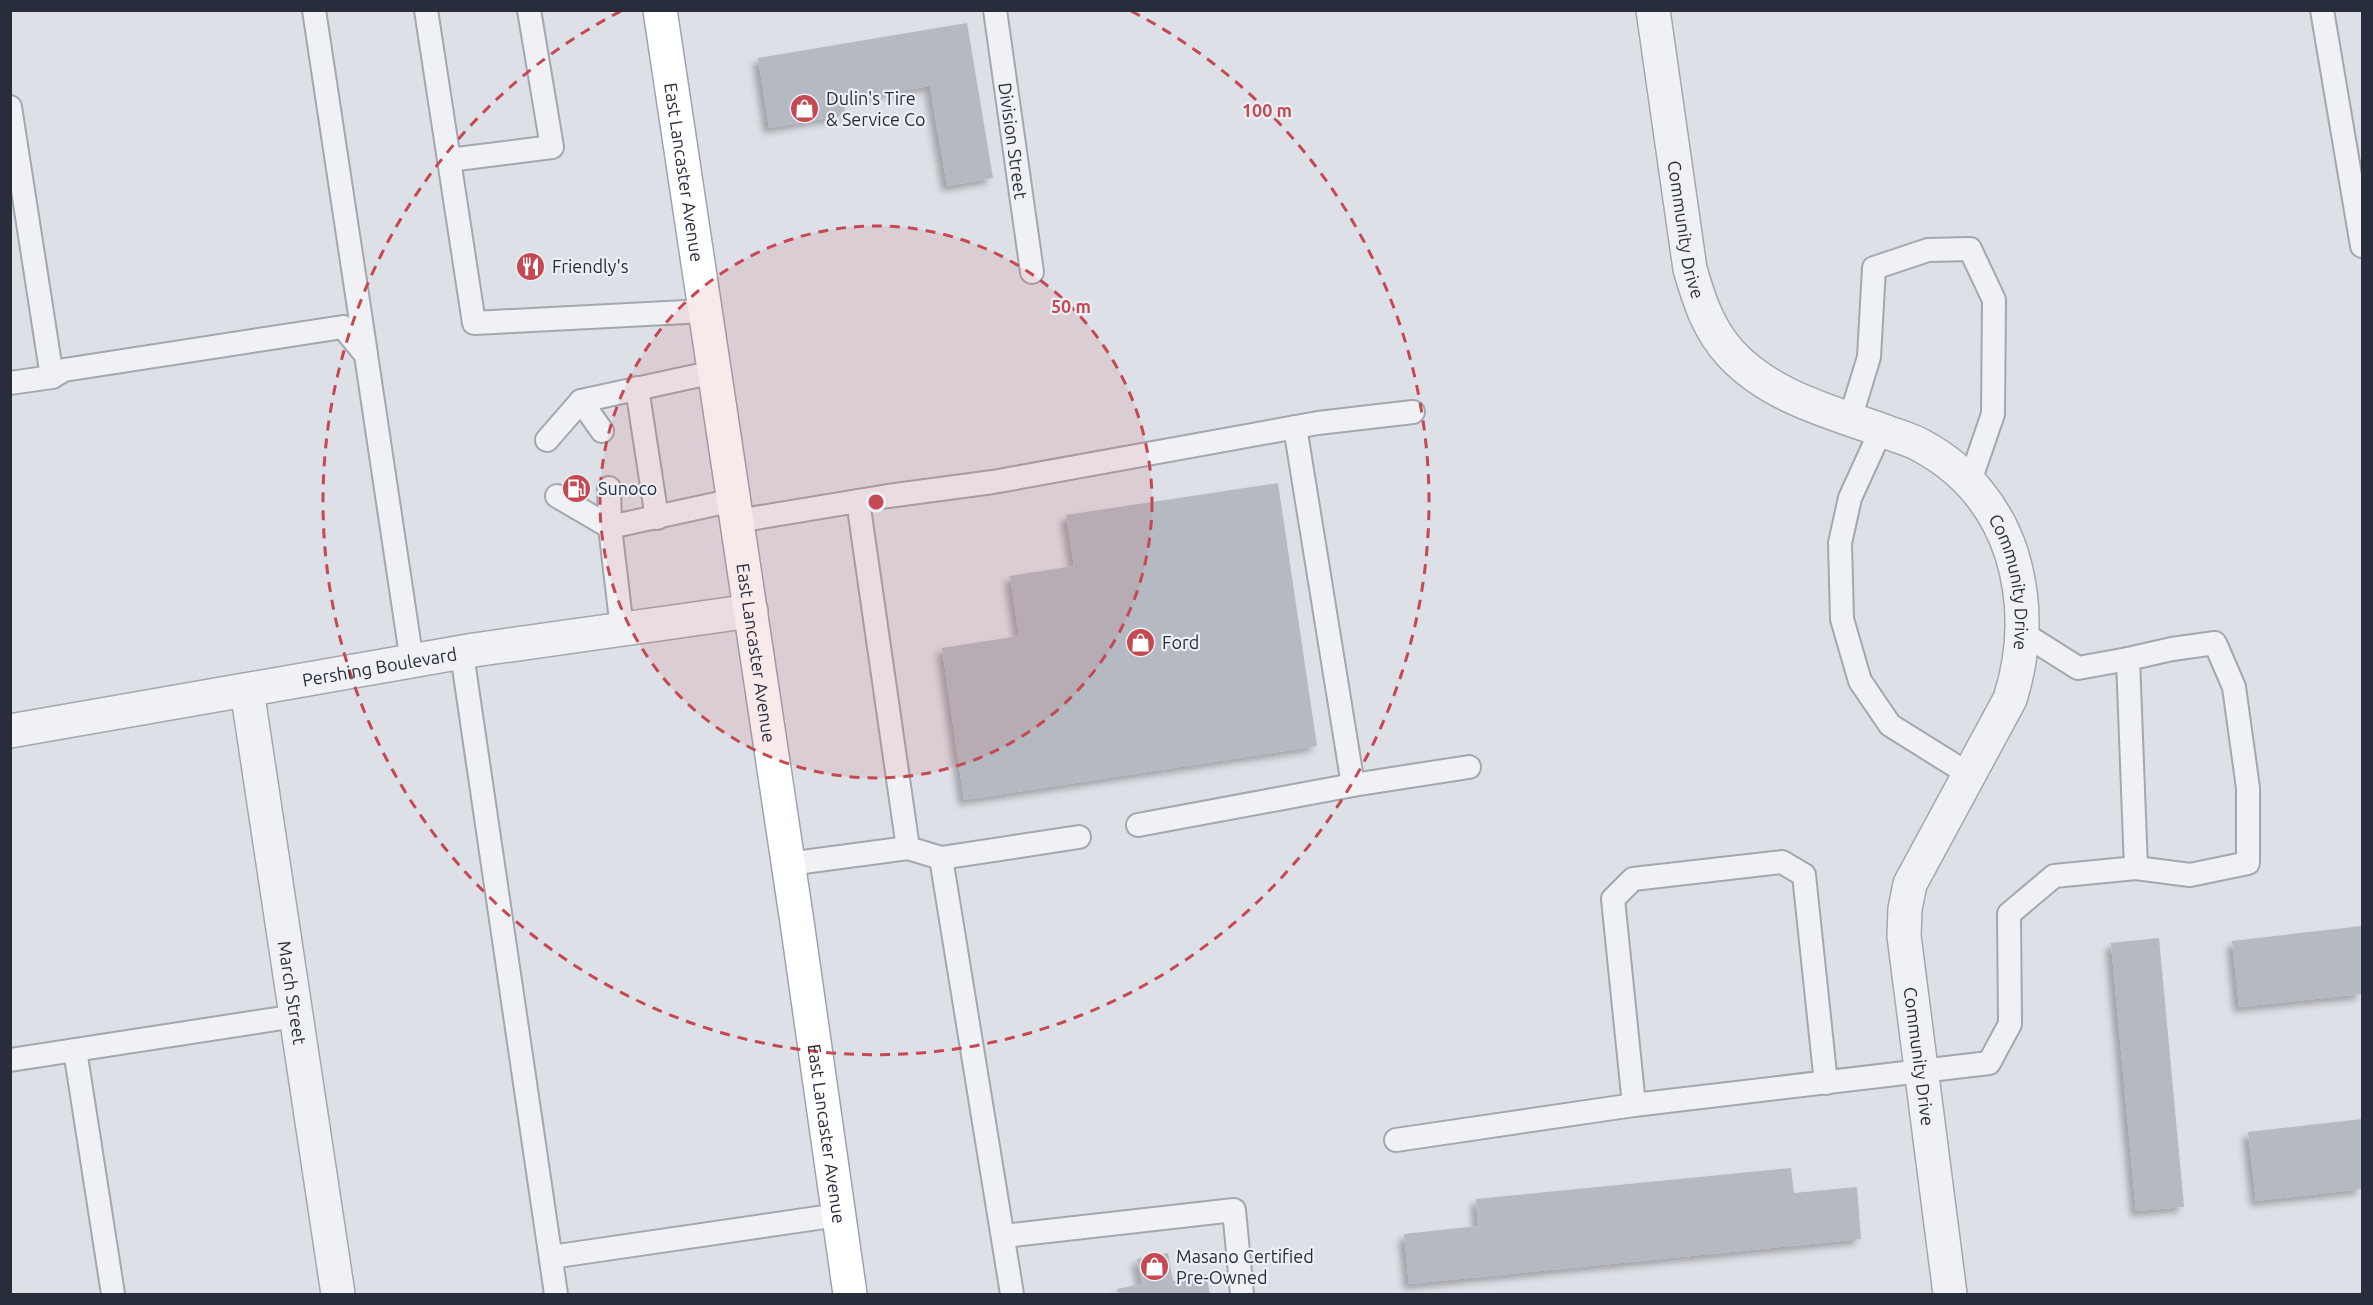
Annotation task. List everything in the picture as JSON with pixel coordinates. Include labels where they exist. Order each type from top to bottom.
[{"type":"main road","name":"East Lancaster Avenue","points":[[660,10],[751,611],[849,1294]]},
{"type":"street","name":"Community Drive","points":[[1653,10],[1690,269],[1701,306],[1713,330],[1731,354],[1754,374],[1777,389],[1806,403],[1920,445],[1946,461],[1970,481],[1990,507],[2006,537],[2016,569],[2022,609],[2021,632],[2018,674],[2010,699],[1910,884],[1905,909],[1904,936],[1950,1294]]},
{"type":"street","name":"Pershing Boulevard","points":[[10,731],[412,662],[751,611]]},
{"type":"street","name":"March Street","points":[[247,690],[338,1294]]},
{"type":"lane","points":[[314,10],[412,662]]},
{"type":"lane","points":[[426,10],[474,323],[705,311]]},
{"type":"lane","points":[[449,160],[552,147],[529,10]]},
{"type":"lane","name":"Division Street","points":[[995,10],[1032,272]]},
{"type":"lane","points":[[2322,10],[2362,246]]},
{"type":"lane","points":[[10,106],[52,377]]},
{"type":"lane","points":[[1850,419],[1869,357],[1874,268],[1928,250],[1970,249],[1994,300],[1993,414],[1970,481]]},
{"type":"lane","points":[[10,383],[52,377],[64,370],[343,327],[366,355]]},
{"type":"lane","points":[[547,440],[581,400],[714,372]]},
{"type":"lane","points":[[638,388],[657,518]]},
{"type":"lane","points":[[581,400],[602,431]]},
{"type":"lane","points":[[557,496],[610,528],[657,518],[858,501],[993,482],[1294,427],[1413,412]]},
{"type":"lane","points":[[1294,427],[1353,785]]},
{"type":"lane","points":[[1881,430],[1850,498],[1840,543],[1842,619],[1860,681],[1890,725],[1970,775]]},
{"type":"lane","points":[[609,488],[610,528],[622,629]]},
{"type":"lane","points":[[858,501],[908,848]]},
{"type":"lane","points":[[1396,1140],[1634,1105],[1989,1064],[2010,1024],[2009,914],[2054,876],[2136,868],[2190,875],[2248,863],[2248,788],[2234,687],[2215,644],[2172,649],[2078,668],[2021,632]]},
{"type":"lane","points":[[462,654],[556,1294]]},
{"type":"lane","points":[[2128,659],[2136,868]]},
{"type":"lane","points":[[1138,825],[1353,785],[1469,767]]},
{"type":"lane","points":[[788,864],[908,848],[941,858],[1079,837]]},
{"type":"lane","points":[[941,858],[1012,1294]]},
{"type":"lane","points":[[1634,1105],[1613,899],[1634,879],[1702,871],[1782,862],[1804,875],[1826,1083]]},
{"type":"lane","points":[[10,1060],[296,1016]]},
{"type":"lane","points":[[75,1050],[113,1294]]},
{"type":"lane","points":[[1004,1236],[1234,1210],[1242,1294]]},
{"type":"lane","points":[[551,1257],[838,1215]]},
{"type":"building","name":"Dulin's Tire & Service Co","points":[[967,23],[993,178],[947,186],[930,86],[843,100],[846,115],[769,128],[758,58]]},
{"type":"building","name":"Ford","points":[[1278,483],[1317,746],[964,800],[942,648],[1019,636],[1010,576],[1074,566],[1066,515]]},
{"type":"building","points":[[2362,926],[2362,994],[2239,1007],[2232,941]]},
{"type":"building","points":[[2159,938],[2184,1207],[2136,1211],[2111,943]]},
{"type":"building","points":[[2362,1119],[2362,1189],[2256,1201],[2248,1132]]},
{"type":"building","points":[[1791,1168],[1794,1193],[1857,1187],[1861,1239],[1409,1284],[1404,1234],[1478,1226],[1476,1199]]},
{"type":"building","name":"Masano Certified Pre-Owned","points":[[1168,1253],[1173,1281],[1206,1274],[1210,1294],[1118,1294],[1117,1289],[1142,1284],[1137,1259]]},
{"type":"place","name":"Dulin's Tire & Service Co","points":[[805,108]]},
{"type":"place","name":"Friendly's","points":[[531,266]]},
{"type":"place","name":"Sunoco","points":[[577,488]]},
{"type":"place","name":"Ford","points":[[1141,642]]},
{"type":"place","name":"Masano Certified Pre-Owned","points":[[1155,1266]]}]
